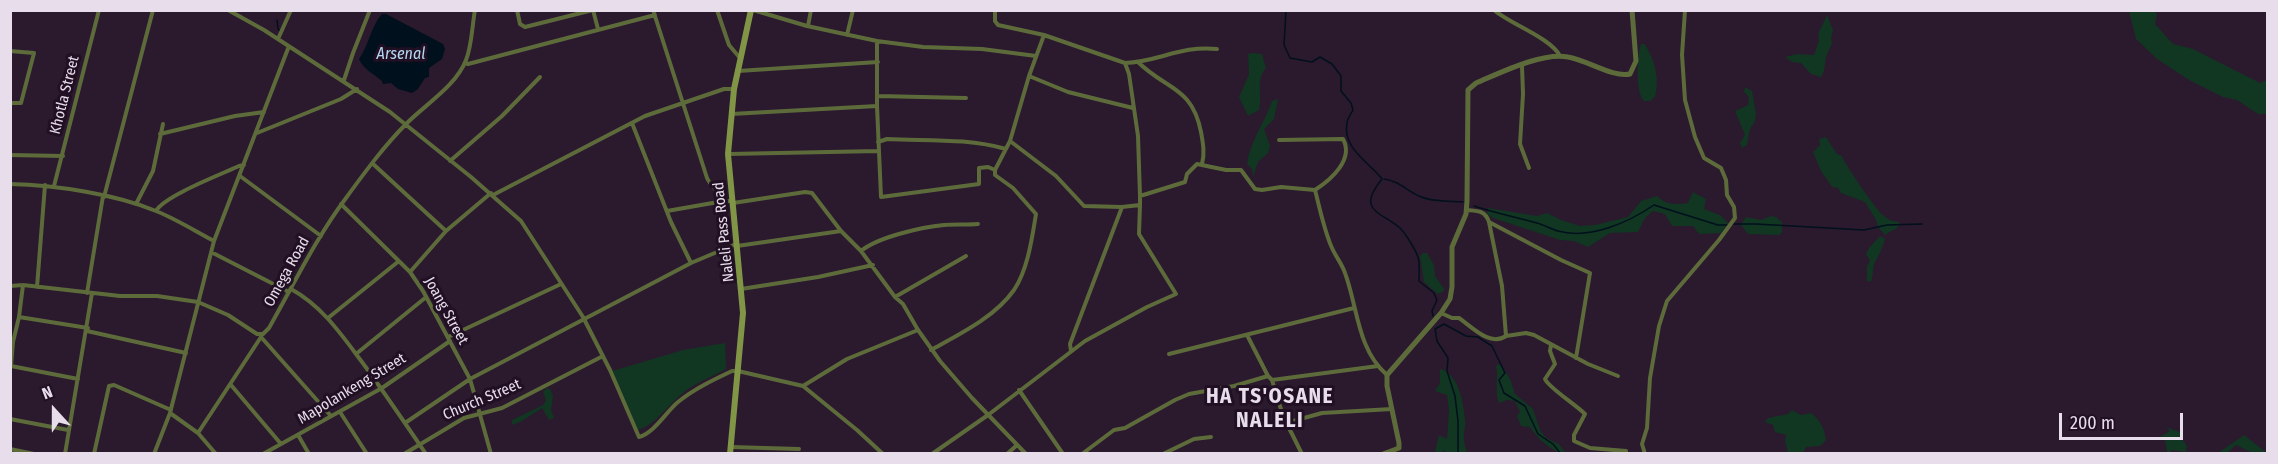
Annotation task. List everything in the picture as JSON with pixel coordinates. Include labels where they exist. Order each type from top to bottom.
[{"type":"main road","name":"Naleli Pass Road","points":[[731,450],[742,336],[741,289],[728,154],[734,89],[752,10]]},
{"type":"street","name":"Khotla Street","points":[[54,186],[99,10]]},
{"type":"street","points":[[65,453],[87,330],[89,293],[104,196],[153,10]]},
{"type":"street","points":[[228,10],[357,88],[406,124],[492,194],[520,221],[585,321],[639,437],[647,434],[669,410],[698,388],[732,371],[738,371],[803,386],[883,453]]},
{"type":"street","points":[[278,39],[291,10]]},
{"type":"street","points":[[344,80],[370,10]]},
{"type":"street","name":"Omega Road","points":[[198,433],[261,336],[269,328],[341,204],[406,124],[453,79],[465,63],[475,10]]},
{"type":"street","points":[[517,10],[520,24],[525,27],[593,10],[598,29]]},
{"type":"street","points":[[717,10],[729,45],[741,58]]},
{"type":"street","points":[[752,10],[808,27],[877,41],[923,47],[982,49],[1036,56]]},
{"type":"street","points":[[808,27],[811,10]]},
{"type":"street","points":[[847,35],[853,10]]},
{"type":"street","points":[[995,10],[995,21],[998,24],[1044,35],[1125,63],[1138,62],[1188,48],[1216,49]]},
{"type":"street","points":[[1383,453],[1399,451],[1387,375],[1441,313],[1451,295],[1452,248],[1466,210],[1468,90],[1476,83],[1543,58],[1560,56],[1621,74],[1630,74],[1636,61],[1632,10]]},
{"type":"street","points":[[1645,453],[1642,444],[1647,428],[1650,378],[1659,326],[1667,301],[1735,218],[1734,207],[1727,195],[1726,180],[1721,168],[1704,158],[1695,137],[1685,100],[1682,54],[1685,10]]},
{"type":"street","points":[[1496,11],[1542,40],[1560,56]]},
{"type":"street","points":[[465,63],[513,54],[654,13],[707,178],[711,187],[724,201]]},
{"type":"street","points":[[932,350],[987,315],[1014,290],[1022,271],[1036,214],[1013,188],[995,174],[995,170],[1010,141],[1044,35]]},
{"type":"street","points":[[877,41],[878,151],[881,197],[979,184],[980,168],[988,167],[995,170]]},
{"type":"street","points":[[154,453],[170,412],[214,241],[289,46]]},
{"type":"street","points":[[10,51],[34,53],[21,103],[10,103]]},
{"type":"street","points":[[738,71],[878,62]]},
{"type":"street","points":[[1138,62],[1193,106],[1204,147],[1202,164]]},
{"type":"street","points":[[932,453],[988,415],[1071,351],[1108,328],[1176,294],[1139,234],[1138,136],[1129,74],[1125,63]]},
{"type":"street","points":[[1522,66],[1520,144],[1529,168]]},
{"type":"street","points":[[1029,76],[1068,92],[1133,108]]},
{"type":"street","points":[[450,161],[502,116],[540,77]]},
{"type":"street","points":[[256,133],[341,99],[357,88]]},
{"type":"street","points":[[410,272],[446,231],[492,194],[645,116],[724,89],[734,89]]},
{"type":"street","points":[[878,96],[966,99]]},
{"type":"street","points":[[731,114],[877,106]]},
{"type":"street","points":[[160,134],[235,116],[264,112]]},
{"type":"street","points":[[632,123],[691,263]]},
{"type":"street","points":[[136,204],[153,171],[163,124]]},
{"type":"street","points":[[878,142],[887,139],[953,140],[983,143],[1006,149]]},
{"type":"street","points":[[1140,196],[1185,182],[1187,174],[1197,164],[1226,170],[1241,170],[1255,189],[1281,187],[1315,190],[1333,176],[1347,155],[1347,147],[1343,139],[1280,140]]},
{"type":"street","points":[[1010,141],[1056,176],[1084,206],[1140,205]]},
{"type":"street","points":[[728,154],[878,151]]},
{"type":"street","points":[[10,155],[63,156]]},
{"type":"street","points":[[372,163],[446,231]]},
{"type":"street","points":[[156,211],[158,206],[179,194],[244,165]]},
{"type":"street","points":[[240,176],[321,236]]},
{"type":"street","points":[[10,184],[54,186],[136,204],[156,211],[214,241]]},
{"type":"street","points":[[37,287],[45,185]]},
{"type":"street","points":[[1315,190],[1331,247],[1344,270],[1360,336],[1378,366],[1387,375]]},
{"type":"street","points":[[667,210],[809,192],[816,197],[841,231],[873,265],[895,297],[903,304],[932,350],[988,415],[1026,453]]},
{"type":"street","name":"Joang Street","points":[[341,204],[410,272],[423,291],[470,380],[491,453]]},
{"type":"street","points":[[1071,351],[1070,344],[1122,207]]},
{"type":"street","points":[[1466,210],[1482,212],[1489,222],[1502,286],[1506,336]]},
{"type":"street","points":[[1489,222],[1590,273],[1576,358]]},
{"type":"street","points":[[861,251],[877,242],[907,232],[941,225],[978,224]]},
{"type":"street","points":[[405,423],[470,380],[691,263],[736,245],[841,231]]},
{"type":"street","points":[[211,252],[290,291],[328,318],[382,388],[426,453]]},
{"type":"street","points":[[895,297],[966,256]]},
{"type":"street","points":[[328,318],[399,261]]},
{"type":"street","points":[[741,289],[818,277],[873,265]]},
{"type":"street","name":"Mapolankeng Street","points":[[263,453],[382,388],[449,339],[561,284]]},
{"type":"street","points":[[23,285],[11,366],[78,379]]},
{"type":"street","points":[[10,286],[23,285],[89,293],[156,296],[198,302],[228,315],[261,336],[331,416]]},
{"type":"street","points":[[356,354],[426,298]]},
{"type":"street","points":[[1169,354],[1354,308]]},
{"type":"street","points":[[1441,313],[1452,318],[1459,318],[1493,340],[1526,333],[1618,376]]},
{"type":"street","points":[[19,317],[186,353]]},
{"type":"street","points":[[803,386],[848,359],[918,330]]},
{"type":"street","points":[[1247,335],[1272,381],[1286,423],[1302,453]]},
{"type":"street","points":[[1551,345],[1550,351],[1555,363],[1547,374],[1546,383],[1567,397],[1585,414],[1574,435],[1574,441],[1590,448],[1626,451]]},
{"type":"street","name":"Church Street","points":[[404,453],[464,418],[507,405],[603,356]]},
{"type":"street","points":[[1272,381],[1378,366]]},
{"type":"street","points":[[1082,453],[1114,430],[1125,428],[1189,394],[1234,386],[1268,376]]},
{"type":"street","points":[[231,385],[280,444]]},
{"type":"street","points":[[94,453],[109,386],[114,386],[170,412],[198,433],[216,453]]},
{"type":"street","points":[[1019,390],[1063,453]]},
{"type":"street","points":[[1286,423],[1322,413],[1392,409]]},
{"type":"street","points":[[340,412],[368,453]]},
{"type":"street","points":[[10,418],[68,430]]},
{"type":"street","points":[[298,435],[309,453]]},
{"type":"street","points":[[1163,453],[1194,439],[1211,437]]},
{"type":"street","points":[[1007,453],[1017,445]]},
{"type":"street","points":[[10,449],[34,453]]},
{"type":"street","points":[[731,450],[799,449]]},
{"type":"green space","points":[[2129,11],[2154,11],[2157,14],[2155,24],[2173,44],[2193,49],[2260,83],[2267,80],[2267,114],[2258,114],[2237,100],[2223,97],[2189,80],[2157,59],[2136,39]]},
{"type":"green space","points":[[1827,15],[1833,30],[1832,43],[1821,77],[1811,74],[1801,63],[1792,62],[1785,57],[1797,54],[1814,55],[1819,40],[1818,34]]},
{"type":"green space","points":[[1641,44],[1645,44],[1649,51],[1657,76],[1655,97],[1650,101],[1644,101],[1639,90],[1638,64]]},
{"type":"green space","points":[[1248,54],[1262,54],[1266,68],[1260,83],[1259,110],[1248,116],[1239,97],[1249,74]]},
{"type":"green space","points":[[1745,87],[1752,91],[1756,114],[1747,145],[1742,148],[1740,143],[1745,135],[1735,111],[1748,105],[1749,97],[1744,92]]},
{"type":"green space","points":[[1278,99],[1274,119],[1264,129],[1270,146],[1268,153],[1258,162],[1253,177],[1252,169],[1247,164],[1251,147],[1272,101]]},
{"type":"green space","points":[[1826,137],[1837,154],[1842,156],[1854,177],[1880,212],[1895,222],[1900,222],[1896,229],[1885,235],[1878,227],[1865,202],[1832,187],[1821,171],[1813,152],[1820,145],[1819,139]]},
{"type":"green space","points":[[1693,192],[1706,199],[1704,209],[1720,215],[1728,223],[1721,233],[1699,234],[1693,226],[1672,226],[1665,214],[1653,211],[1645,218],[1638,232],[1610,233],[1588,247],[1574,241],[1560,240],[1487,214],[1488,208],[1537,216],[1547,213],[1580,226],[1595,225],[1628,217],[1641,201],[1657,196],[1671,204],[1688,203]]},
{"type":"green space","points":[[1771,216],[1782,222],[1782,232],[1779,235],[1748,234],[1741,225],[1746,217],[1761,220]]},
{"type":"green space","points":[[1880,236],[1885,239],[1874,264],[1871,281],[1867,282],[1867,266],[1870,261],[1866,254]]},
{"type":"green space","points":[[1427,253],[1434,265],[1435,276],[1445,290],[1438,294],[1424,282],[1420,256]]},
{"type":"green space","points":[[725,343],[726,369],[688,389],[651,423],[638,430],[612,371],[683,350]]},
{"type":"green space","points":[[1498,364],[1507,374],[1515,394],[1533,409],[1540,430],[1546,438],[1559,444],[1566,453],[1551,448],[1530,427],[1521,426],[1517,416],[1520,412],[1515,401],[1507,400],[1499,403],[1496,366]]},
{"type":"green space","points":[[1440,369],[1451,376],[1459,390],[1464,413],[1464,443],[1467,453],[1445,453],[1445,450],[1435,452],[1439,435],[1447,439],[1449,410],[1447,395],[1435,391],[1440,383]]},
{"type":"green space","points":[[547,388],[553,396],[551,410],[554,418],[549,420],[542,408],[512,425],[512,420],[543,405],[546,400],[543,392]]},
{"type":"green space","points":[[1792,410],[1801,415],[1811,413],[1820,422],[1826,440],[1820,446],[1806,447],[1803,453],[1788,453],[1786,435],[1775,432],[1773,425],[1765,422],[1768,418],[1788,414]]},
{"type":"green space","points":[[2166,427],[2180,432],[2187,446],[2186,452],[2171,450],[2171,453],[2167,452],[2165,440],[2158,438],[2170,431]]},
{"type":"green space","points":[[2244,435],[2267,453],[2253,453],[2236,445],[2227,453],[2218,453]]},
{"type":"water","name":"Arsenal","points":[[382,14],[443,44],[445,49],[442,59],[429,68],[429,77],[425,78],[418,89],[412,93],[398,89],[391,83],[383,84],[363,66],[359,59]]},
{"type":"waterway","points":[[1286,10],[1284,45],[1290,58],[1312,62],[1320,57],[1332,64],[1341,76],[1341,91],[1351,103],[1353,110],[1347,121],[1349,140],[1352,147],[1382,179],[1374,190],[1371,204],[1374,209],[1400,228],[1413,246],[1419,259],[1419,281],[1434,293],[1437,300],[1432,311],[1433,316]]},
{"type":"waterway","points":[[277,20],[278,29],[281,32]]},
{"type":"waterway","points":[[1384,179],[1424,198],[1463,202]]},
{"type":"waterway","points":[[1474,206],[1570,233],[1609,228],[1633,218],[1654,205],[1718,225],[1727,225]]},
{"type":"waterway","points":[[1732,224],[1864,230],[1887,225],[1922,224]]},
{"type":"waterway","points":[[1458,454],[1455,396],[1447,371],[1448,358],[1437,341],[1435,329],[1444,324],[1466,336],[1478,337],[1492,346],[1505,373],[1499,380],[1504,393],[1525,406],[1538,434],[1553,444],[1561,454]]},
{"type":"district","name":"HA TS'OSANE NALELI","points":[[1270,409]]}]
